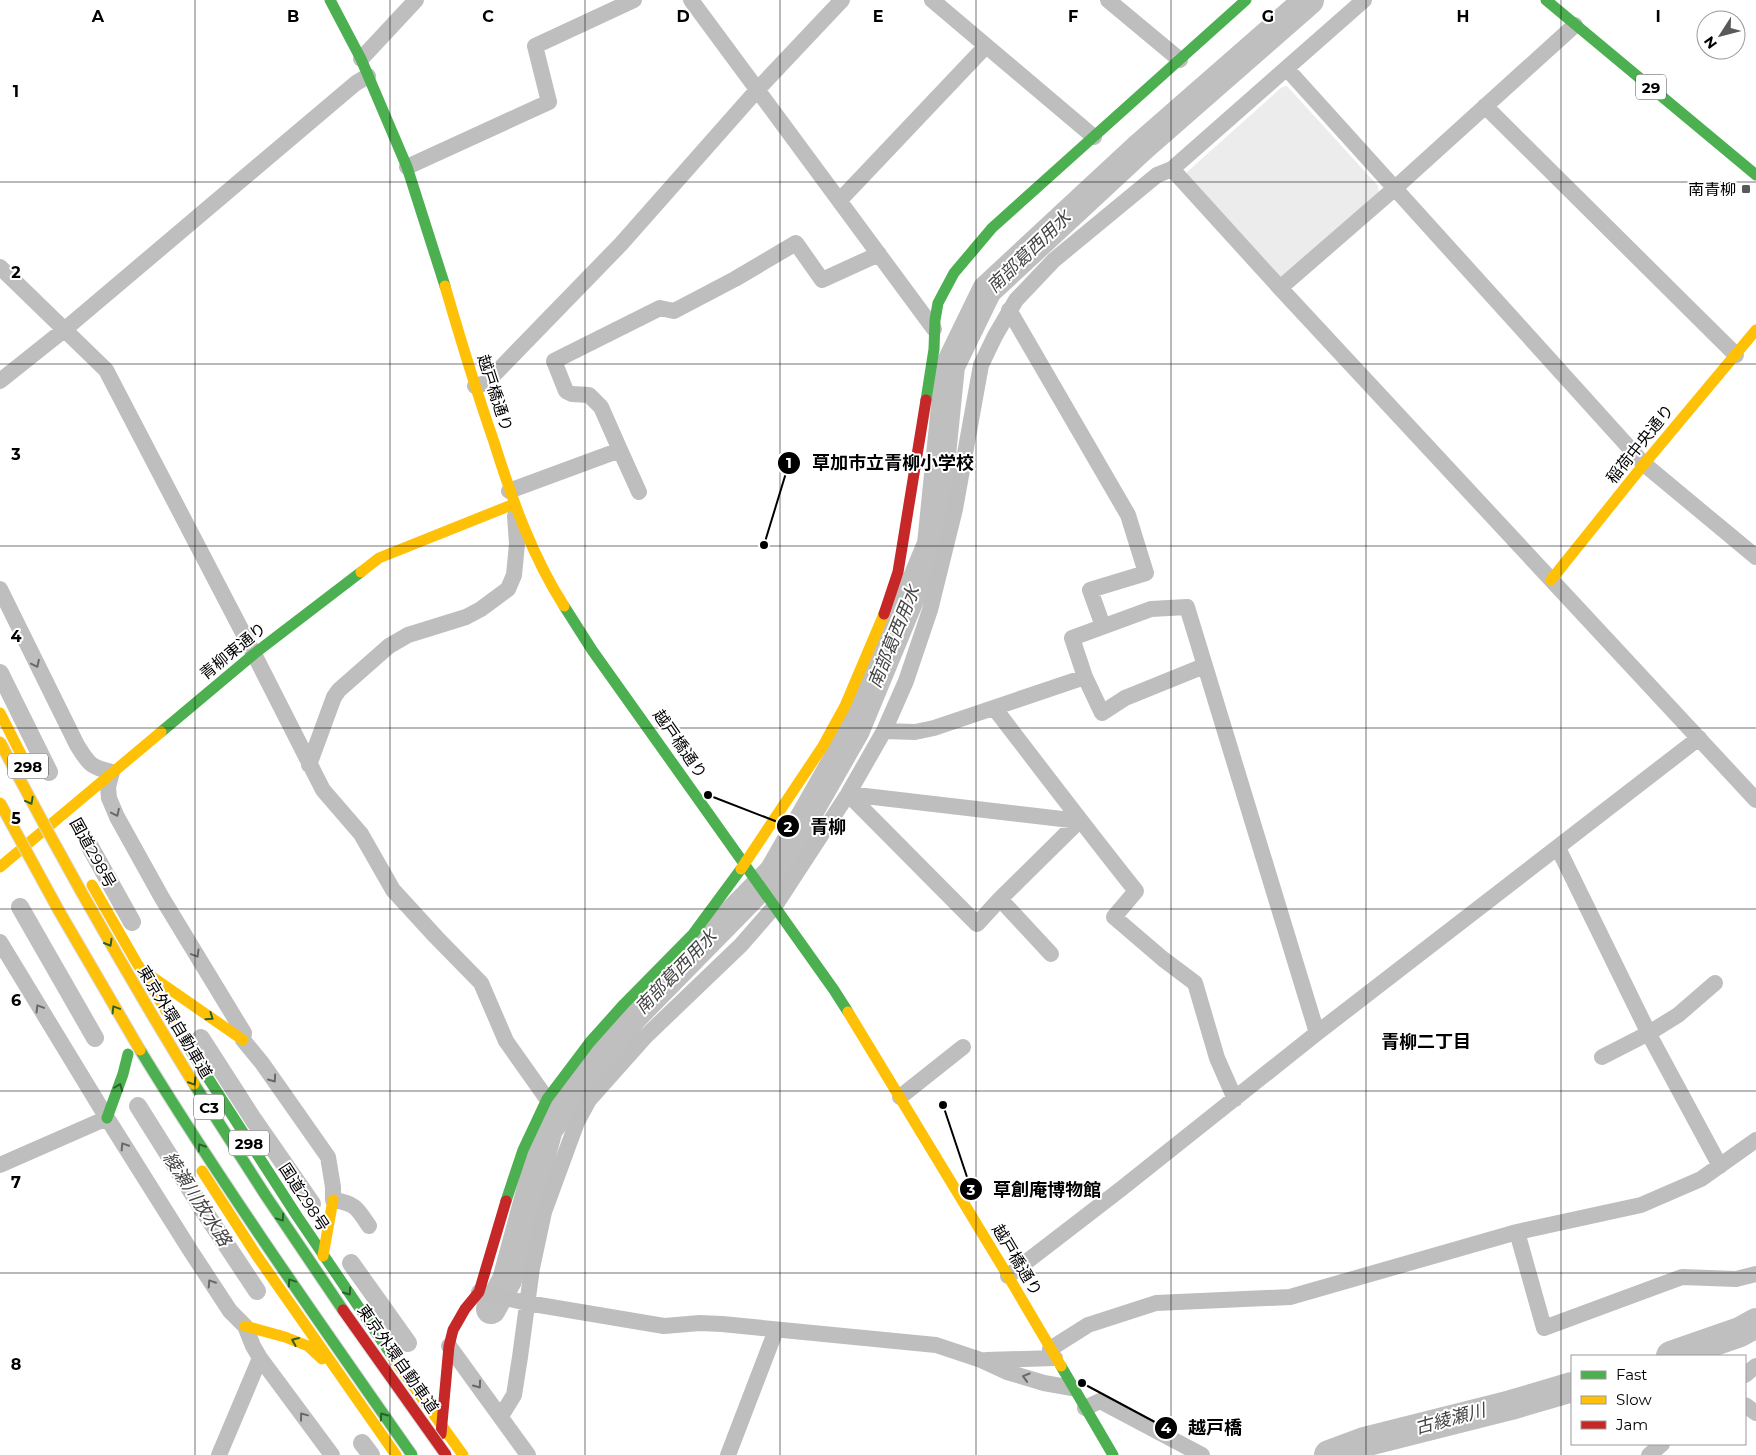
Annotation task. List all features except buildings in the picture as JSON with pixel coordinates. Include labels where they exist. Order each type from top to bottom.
[{"type":"main road","name":"越戸橋通り","points":[[330,0],[361,59],[407,167],[511,498],[536,555],[577,628],[834,990],[1008,1276],[1113,1455]]},
{"type":"main road","points":[[441,1455],[449,1346],[453,1330],[479,1292],[524,1150],[547,1099],[590,1042],[698,927],[747,867],[823,746],[845,706],[884,615],[898,572],[934,350],[937,304],[948,283],[972,250],[992,228],[1246,0]]},
{"type":"main road","name":"29","points":[[1546,0],[1756,175]]},
{"type":"main road","name":"稲荷中央通り","points":[[1552,580],[1644,464],[1756,330]]},
{"type":"main road","name":"青柳東通り","points":[[0,867],[254,654],[379,558],[511,498]]},
{"type":"main road","name":"298","points":[[0,712],[34,778]]},
{"type":"main road","name":"東京外環自動車道","points":[[0,742],[70,874],[172,1050],[314,1267],[446,1455]]},
{"type":"main road","name":"C3","points":[[0,803],[110,1000],[174,1105],[288,1278],[412,1455]]},
{"type":"main road","name":"国道298号","points":[[87,877],[193,1056],[323,1256],[463,1455]]},
{"type":"main road","points":[[141,969],[243,1040]]},
{"type":"main road","points":[[107,1118],[123,1074],[125,1050],[138,1070]]},
{"type":"main road","points":[[194,1160],[257,1256],[396,1455]]},
{"type":"main road","points":[[323,1256],[333,1200]]},
{"type":"main road","points":[[245,1326],[285,1337],[308,1346],[335,1369]]},
{"type":"street","points":[[361,59],[416,0]]},
{"type":"street","points":[[407,167],[549,102],[534,46],[634,0]]},
{"type":"street","points":[[691,0],[934,329]]},
{"type":"street","points":[[475,386],[486,382],[621,244],[758,89],[842,0]]},
{"type":"street","points":[[932,0],[1094,137]]},
{"type":"street","points":[[1108,0],[1180,60]]},
{"type":"street","points":[[501,1416],[514,1395],[526,1303],[544,1212],[577,1122],[589,1100],[646,1036],[741,945],[773,903],[848,794],[884,731],[906,681],[930,610],[955,509],[981,365],[1009,310],[1054,260],[1157,175],[1172,170],[1364,0]]},
{"type":"street","points":[[1280,288],[1394,190],[1575,24]]},
{"type":"street","points":[[840,200],[986,46]]},
{"type":"street","points":[[1287,69],[1394,190],[1644,464],[1756,557]]},
{"type":"street","points":[[0,381],[64,330],[356,83],[368,76]]},
{"type":"street","points":[[1485,106],[1736,355]]},
{"type":"street","points":[[1172,170],[1756,800]]},
{"type":"street","points":[[639,492],[601,407],[589,395],[572,394],[566,391],[554,361],[660,308],[674,312],[796,243],[822,280],[879,254]]},
{"type":"street","points":[[0,266],[106,370],[323,790],[361,834],[393,890],[436,938],[481,983],[506,1042],[547,1099]]},
{"type":"street","points":[[1009,310],[1128,515],[1146,573],[1090,590],[1103,626]]},
{"type":"street","points":[[309,765],[334,697],[339,690],[389,646],[408,635],[466,617],[481,609],[508,589],[514,575],[517,544],[511,498],[620,450]]},
{"type":"street","points":[[0,589],[77,745],[88,762],[95,768],[112,772],[108,787],[109,798],[117,817],[162,898],[244,1033],[243,1040],[262,1063],[328,1157],[333,1187],[333,1200],[345,1202],[356,1207],[369,1226]]},
{"type":"street","points":[[1204,666],[1125,698],[1102,712],[1085,677],[1072,638],[1151,609],[1187,606],[1317,1033]]},
{"type":"street","points":[[884,731],[915,732],[934,728],[995,709],[1085,677]]},
{"type":"street","points":[[995,709],[1068,803],[1079,821],[1136,891],[1114,917],[1163,959],[1195,983],[1217,1058],[1235,1099]]},
{"type":"street","points":[[1008,1276],[1317,1033],[1699,738]]},
{"type":"street","points":[[848,794],[1079,821]]},
{"type":"street","points":[[848,794],[977,924],[1079,821]]},
{"type":"street","points":[[1558,848],[1649,1033],[1720,1166]]},
{"type":"street","points":[[1000,899],[1051,954]]},
{"type":"street","points":[[0,942],[107,1118],[225,1304],[237,1320],[245,1326],[260,1358],[332,1455]]},
{"type":"street","points":[[1602,1057],[1678,1016],[1715,983]]},
{"type":"street","points":[[900,1097],[963,1047]]},
{"type":"street","points":[[0,1165],[107,1118]]},
{"type":"street","points":[[981,1360],[1052,1353],[1088,1324],[1156,1302],[1290,1297],[1517,1232],[1641,1205],[1701,1179],[1756,1140]]},
{"type":"street","points":[[1517,1232],[1544,1328],[1682,1277],[1736,1280],[1756,1274]]},
{"type":"street","points":[[479,1292],[526,1303],[664,1326],[700,1323],[936,1345],[981,1360],[1008,1372],[1044,1383],[1072,1388]]},
{"type":"street","points":[[728,1455],[776,1330]]},
{"type":"street","points":[[449,1346],[528,1455]]},
{"type":"street","points":[[218,1455],[260,1358]]},
{"type":"street","points":[[1085,1408],[1100,1401],[1205,1452]]},
{"type":"street","points":[[1649,1455],[1661,1445]]},
{"type":"shaded area","points":[[1287,86],[1378,186],[1379,194],[1280,281],[1187,178],[1187,172],[1282,87]]},
{"type":"waterway","name":"南部葛西用水","points":[[491,1309],[507,1280],[548,1129],[632,1017],[774,872],[855,730],[932,544],[950,366],[987,290],[1141,147],[1309,0]]},
{"type":"waterway","name":"綾瀬川放水路","points":[[0,673],[49,772]]},
{"type":"waterway","name":"綾瀬川放水路","points":[[89,845],[132,922]]},
{"type":"waterway","name":"綾瀬川放水路","points":[[20,907],[95,1038]]},
{"type":"waterway","name":"綾瀬川放水路","points":[[201,1038],[253,1119],[312,1204]]},
{"type":"waterway","name":"綾瀬川放水路","points":[[138,1106],[257,1291]]},
{"type":"waterway","name":"綾瀬川放水路","points":[[351,1263],[408,1343]]},
{"type":"waterway","name":"古綾瀬川","points":[[1674,1355],[1740,1332],[1756,1323]]},
{"type":"waterway","name":"古綾瀬川","points":[[1329,1455],[1364,1442],[1511,1405],[1571,1387]]},
{"type":"waterway","name":"綾瀬川放水路","points":[[362,1443],[371,1455]]},
{"type":"traffic: fast","points":[[330,0],[361,59],[407,167],[445,286]]},
{"type":"traffic: fast","points":[[926,400],[934,349],[935,320],[938,303],[954,273],[992,228],[1246,0]]},
{"type":"traffic: fast","points":[[1546,0],[1756,175]]},
{"type":"traffic: fast","points":[[161,732],[254,654],[361,572]]},
{"type":"traffic: fast","points":[[564,606],[592,650],[848,1012]]},
{"type":"traffic: fast","points":[[506,1201],[523,1150],[547,1099],[590,1042],[624,1004],[693,934],[741,869]]},
{"type":"traffic: fast","points":[[140,1050],[239,1204],[412,1455]]},
{"type":"traffic: fast","points":[[190,1050],[297,1216],[394,1359]]},
{"type":"traffic: fast","points":[[107,1118],[128,1054]]},
{"type":"traffic: fast","points":[[194,1084],[266,1196],[343,1310]]},
{"type":"traffic: fast","points":[[1061,1366],[1113,1455]]},
{"type":"traffic: slow","points":[[445,286],[475,384],[516,506],[542,567],[564,606]]},
{"type":"traffic: slow","points":[[1551,580],[1644,464],[1756,330]]},
{"type":"traffic: slow","points":[[361,572],[379,558],[514,504]]},
{"type":"traffic: slow","points":[[741,869],[823,746],[845,706],[884,614]]},
{"type":"traffic: slow","points":[[0,713],[28,768]]},
{"type":"traffic: slow","points":[[0,867],[161,732]]},
{"type":"traffic: slow","points":[[0,742],[94,914],[194,1084]]},
{"type":"traffic: slow","points":[[0,803],[59,911],[140,1050]]},
{"type":"traffic: slow","points":[[92,885],[190,1050]]},
{"type":"traffic: slow","points":[[148,974],[243,1040]]},
{"type":"traffic: slow","points":[[848,1012],[1061,1366]]},
{"type":"traffic: slow","points":[[202,1171],[257,1256],[396,1455]]},
{"type":"traffic: slow","points":[[323,1256],[333,1200]]},
{"type":"traffic: slow","points":[[245,1326],[285,1337],[308,1346],[322,1359]]},
{"type":"traffic: slow","points":[[394,1359],[463,1455]]},
{"type":"traffic: jam","points":[[884,614],[898,572],[926,400]]},
{"type":"traffic: jam","points":[[441,1434],[449,1346],[453,1330],[465,1309],[479,1292],[506,1201]]},
{"type":"traffic: jam","points":[[343,1310],[446,1455]]},
{"type":"place","name":"南青柳","points":[[1746,189]]},
{"type":"place","name":"草加市立青柳小学校","points":[[764,545]]},
{"type":"place","name":"青柳","points":[[708,795]]},
{"type":"place","name":"草創庵博物館","points":[[943,1105]]},
{"type":"place","name":"越戸橋","points":[[1082,1383]]},
{"type":"district","name":"青柳二丁目","points":[[1426,1042]]}]
